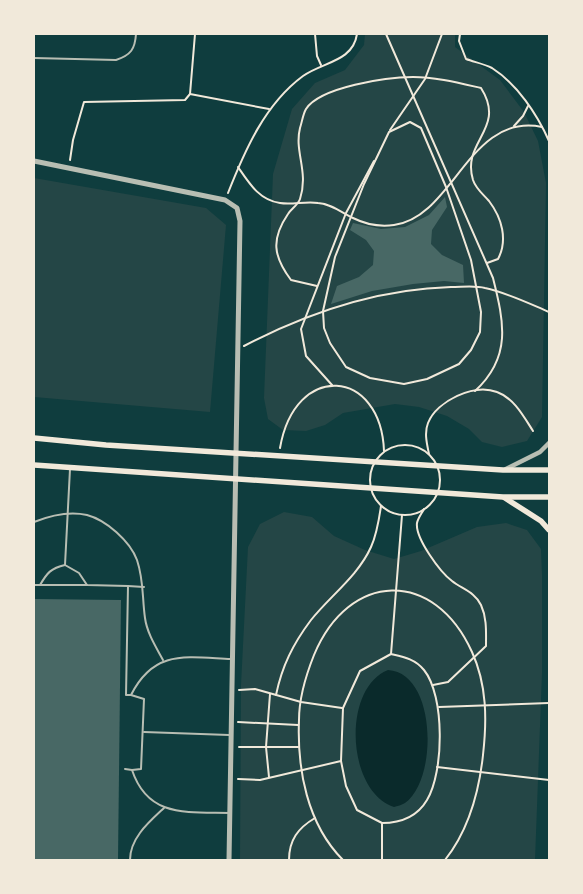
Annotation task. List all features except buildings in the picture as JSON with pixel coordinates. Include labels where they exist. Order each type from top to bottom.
[{"type":"main road","points":[[34,438],[503,470],[549,470]]},
{"type":"main road","points":[[34,465],[503,497],[549,497]]},
{"type":"main road","points":[[503,497],[541,521],[549,530]]},
{"type":"street","points":[[34,161],[225,200],[237,208],[240,221],[229,860]]},
{"type":"street","points":[[503,470],[526,460],[549,443]]},
{"type":"lane","points":[[34,58],[116,60],[127,57],[136,47],[136,34]]},
{"type":"lane","points":[[65,565],[70,468]]},
{"type":"lane","points":[[34,522],[48,516],[67,514],[87,515],[120,536],[136,558],[144,587],[145,619],[151,636],[164,660]]},
{"type":"lane","points":[[40,585],[47,573],[65,565],[80,573],[88,585]]},
{"type":"lane","points":[[34,585],[144,587]]},
{"type":"lane","points":[[125,769],[141,769],[144,732],[144,699],[126,695],[128,586]]},
{"type":"lane","points":[[131,696],[139,680],[164,660],[178,657],[232,659]]},
{"type":"lane","points":[[144,732],[231,735]]},
{"type":"lane","points":[[132,770],[136,784],[154,803],[173,812],[230,813]]},
{"type":"lane","points":[[130,860],[130,852],[142,830],[164,808]]},
{"type":"path","points":[[69,168],[73,140],[84,102],[185,100],[190,94],[195,34]]},
{"type":"path","points":[[315,34],[317,56],[321,65]]},
{"type":"path","points":[[225,200],[238,167],[270,110],[287,89],[321,65],[344,58],[356,41],[356,34]]},
{"type":"path","points":[[386,34],[452,180],[487,263],[496,292],[500,312],[499,359],[488,378],[475,391]]},
{"type":"path","points":[[332,385],[306,356],[301,328],[346,212],[389,132],[425,78],[442,34]]},
{"type":"path","points":[[460,34],[459,41],[466,59],[491,67],[507,80],[528,105],[549,141]]},
{"type":"path","points":[[238,167],[251,188],[264,198],[280,203],[299,202],[321,203],[346,212],[351,218],[378,225],[406,222],[428,210],[474,154],[487,127],[490,115],[489,101],[480,88],[412,77],[338,88],[320,96],[306,109],[298,136],[304,169],[299,202],[279,228],[276,245],[279,264],[291,280],[317,286]]},
{"type":"path","points":[[190,94],[270,110]]},
{"type":"path","points":[[474,154],[512,128],[523,116],[528,105]]},
{"type":"path","points":[[410,122],[421,128],[446,187],[471,260],[481,304],[480,332],[471,350],[459,364],[442,373],[416,382],[391,383],[370,378],[346,367],[327,335],[323,310],[334,257],[364,184],[389,132],[410,122]]},
{"type":"path","points":[[512,128],[521,125],[542,127]]},
{"type":"path","points":[[474,154],[473,179],[480,193],[490,202],[504,232],[504,248],[498,259],[487,263]]},
{"type":"path","points":[[238,349],[306,316],[323,310],[384,294],[434,288],[477,287],[496,292],[549,312]]},
{"type":"path","points":[[279,456],[283,430],[296,406],[305,395],[317,388],[332,385],[343,386],[361,396],[371,407],[377,415],[382,428],[384,451]]},
{"type":"path","points":[[428,454],[427,424],[435,412],[448,402],[475,391],[485,389],[499,392],[514,404],[534,431]]},
{"type":"path","points":[[378,457],[384,451],[402,444],[413,445],[434,460]]},
{"type":"path","points":[[370,486],[370,474],[374,463]]},
{"type":"path","points":[[438,468],[440,479],[438,491]]},
{"type":"path","points":[[373,495],[381,506],[391,512],[402,515],[414,514],[424,509],[434,499]]},
{"type":"path","points":[[276,695],[282,667],[294,645],[312,619],[360,565],[371,548],[377,532],[381,506]]},
{"type":"path","points":[[424,509],[417,523],[421,540],[441,571],[452,581],[470,591],[481,604],[486,622],[486,646],[448,682],[434,686]]},
{"type":"path","points":[[391,654],[402,515]]},
{"type":"path","points":[[343,860],[330,843],[307,797],[301,770],[299,747],[298,725],[301,702],[309,667],[316,649],[325,632],[338,615],[351,604],[370,593],[397,590],[416,594],[439,606],[461,632],[474,657],[483,685],[485,706],[481,773],[475,798],[462,832],[445,860]]},
{"type":"path","points":[[391,654],[412,660],[424,670],[434,686],[439,708],[437,768],[427,800],[416,812],[399,823],[382,823],[357,810],[346,786],[341,761],[343,708],[360,671],[391,654]]},
{"type":"path","points":[[232,690],[254,689],[301,702],[343,708]]},
{"type":"path","points":[[269,777],[266,722],[270,694]]},
{"type":"path","points":[[439,708],[549,703]]},
{"type":"path","points":[[231,721],[298,725]]},
{"type":"path","points":[[231,747],[299,747]]},
{"type":"path","points":[[230,779],[260,780],[341,761]]},
{"type":"path","points":[[437,768],[549,780]]},
{"type":"path","points":[[289,860],[292,842],[297,832],[316,818]]},
{"type":"path","points":[[382,823],[382,860]]},
{"type":"shaded area","points":[[365,34],[455,34],[455,47],[500,80],[524,112],[538,141],[546,183],[542,417],[527,441],[502,447],[482,442],[469,429],[447,416],[419,407],[395,404],[343,413],[325,425],[306,431],[283,430],[268,419],[264,398],[273,174],[292,109],[315,83],[345,70],[364,45]]},
{"type":"shaded area","points":[[34,178],[206,208],[226,225],[210,412],[34,397]]},
{"type":"shaded area","points":[[284,512],[312,517],[334,536],[365,550],[394,559],[421,551],[477,527],[506,523],[527,530],[541,549],[542,673],[535,860],[240,860],[241,685],[248,547],[260,524]]},
{"type":"shaded area","points":[[388,670],[404,676],[416,689],[424,707],[427,729],[427,752],[423,773],[416,791],[405,803],[394,807],[378,797],[366,781],[359,761],[356,739],[357,717],[363,697],[373,680]]}]
